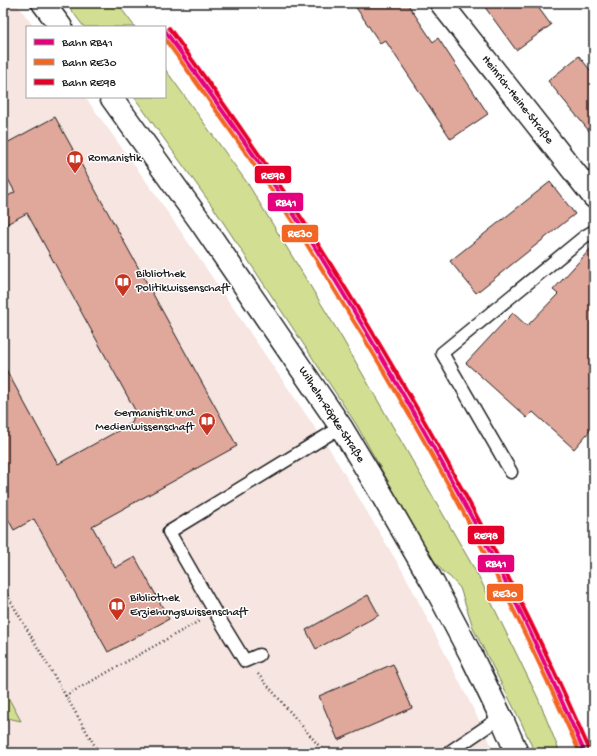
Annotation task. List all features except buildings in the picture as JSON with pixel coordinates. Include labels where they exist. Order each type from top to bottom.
[{"type":"main road","points":[[43,3],[60,26]]},
{"type":"main road","name":"Heinrich-Heine-Straße","points":[[441,3],[594,197]]},
{"type":"main road","name":"Wilhelm-Röpke-Straße","points":[[113,98],[341,427],[433,583],[471,655],[517,753]]},
{"type":"lane","points":[[511,472],[442,353],[584,237],[594,231]]},
{"type":"lane","points":[[259,655],[245,661],[215,612],[200,596],[169,532],[341,427]]},
{"type":"lane","points":[[448,753],[501,717]]},
{"type":"path","points":[[3,522],[7,518]]},
{"type":"path","points":[[3,588],[99,753]]},
{"type":"path","points":[[65,696],[215,612]]},
{"type":"path","points":[[245,661],[258,673],[325,753]]},
{"type":"shaded area","points":[[3,3],[16,3],[33,26],[26,26],[26,98],[86,98],[151,188],[329,448],[406,577],[495,753],[8,753],[3,743]]},
{"type":"green space","points":[[66,3],[117,3],[134,26],[83,26]]},
{"type":"green space","points":[[166,70],[248,184],[342,338],[479,577],[538,698],[560,753],[535,753],[521,722],[474,630],[460,588],[443,572],[427,551],[356,424],[215,210],[135,98],[166,98]]},
{"type":"green space","points":[[3,688],[21,721],[3,717]]},
{"type":"rail line","name":"RE98","points":[[169,28],[238,124],[304,222],[406,389],[460,485],[494,550],[542,645],[590,751]]},
{"type":"rail line","name":"RB41","points":[[166,32],[234,126],[300,224],[401,391],[438,455],[507,585],[585,753]]},
{"type":"rail line","name":"RE30","points":[[166,40],[232,132],[296,227],[398,396],[452,491],[486,555],[552,690],[580,753]]},
{"type":"place","name":"Romanistik","points":[[75,174]]},
{"type":"place","name":"Bibliothek Politikwissenschaft","points":[[123,297]]},
{"type":"place","name":"Germanistik und Medienwissenschaft","points":[[207,436]]},
{"type":"place","name":"Bibliothek Erziehungswissenschaft","points":[[117,621]]}]
